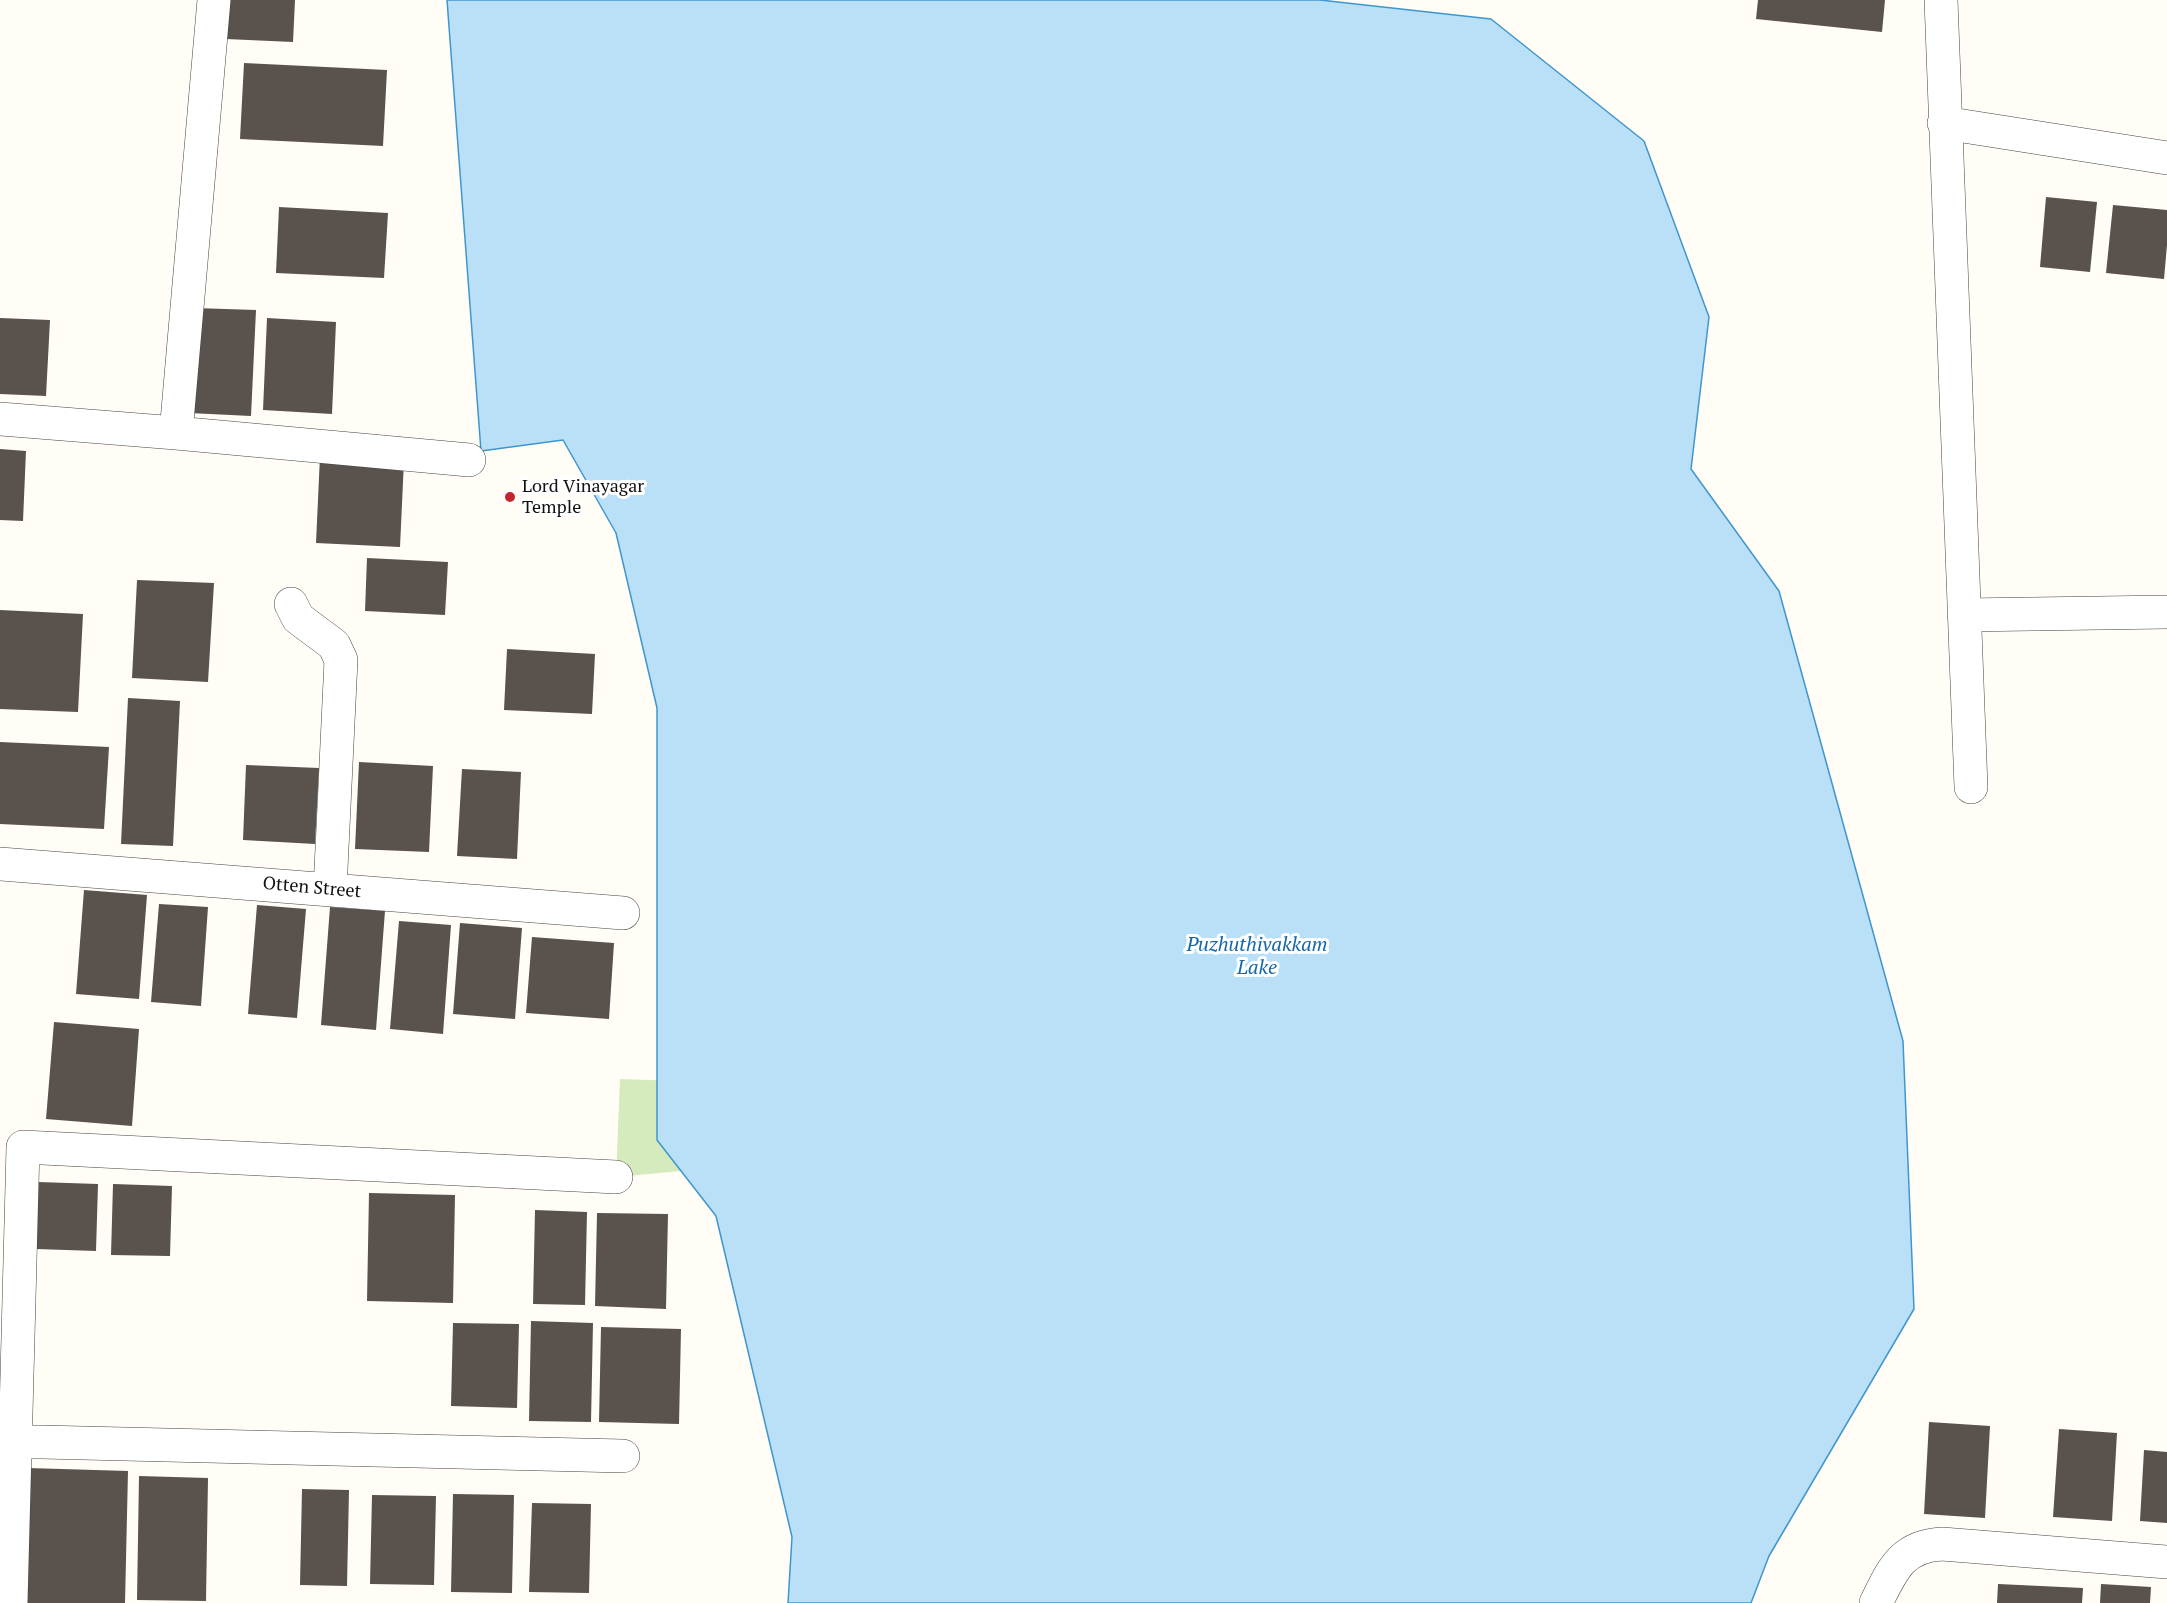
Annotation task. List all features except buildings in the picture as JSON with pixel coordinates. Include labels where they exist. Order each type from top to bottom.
[{"type":"street","points":[[176,433],[214,0]]},
{"type":"street","points":[[1941,0],[1971,787]]},
{"type":"street","points":[[1944,123],[2167,158]]},
{"type":"street","points":[[0,418],[469,460]]},
{"type":"street","points":[[291,604],[298,618],[334,645],[341,660],[330,890]]},
{"type":"street","points":[[1964,615],[2167,612]]},
{"type":"street","name":"Otten Street","points":[[0,864],[623,914]]},
{"type":"street","points":[[10,1603],[7,1442],[11,1146],[616,1177]]},
{"type":"street","points":[[7,1442],[623,1456]]},
{"type":"street","points":[[1875,1603],[1891,1572],[1908,1552],[1927,1545],[1942,1544],[2167,1562]]},
{"type":"green space","points":[[620,1079],[678,1081],[681,1171],[616,1177]]},
{"type":"water","name":"Puzhuthivakkam Lake","points":[[447,0],[1320,0],[1491,19],[1644,141],[1709,317],[1691,469],[1779,591],[1903,1041],[1914,1309],[1769,1556],[1751,1603],[788,1603],[792,1537],[716,1216],[657,1140],[657,708],[616,533],[563,440],[481,451]]},
{"type":"place","name":"Lord Vinayagar Temple","points":[[510,497]]}]
